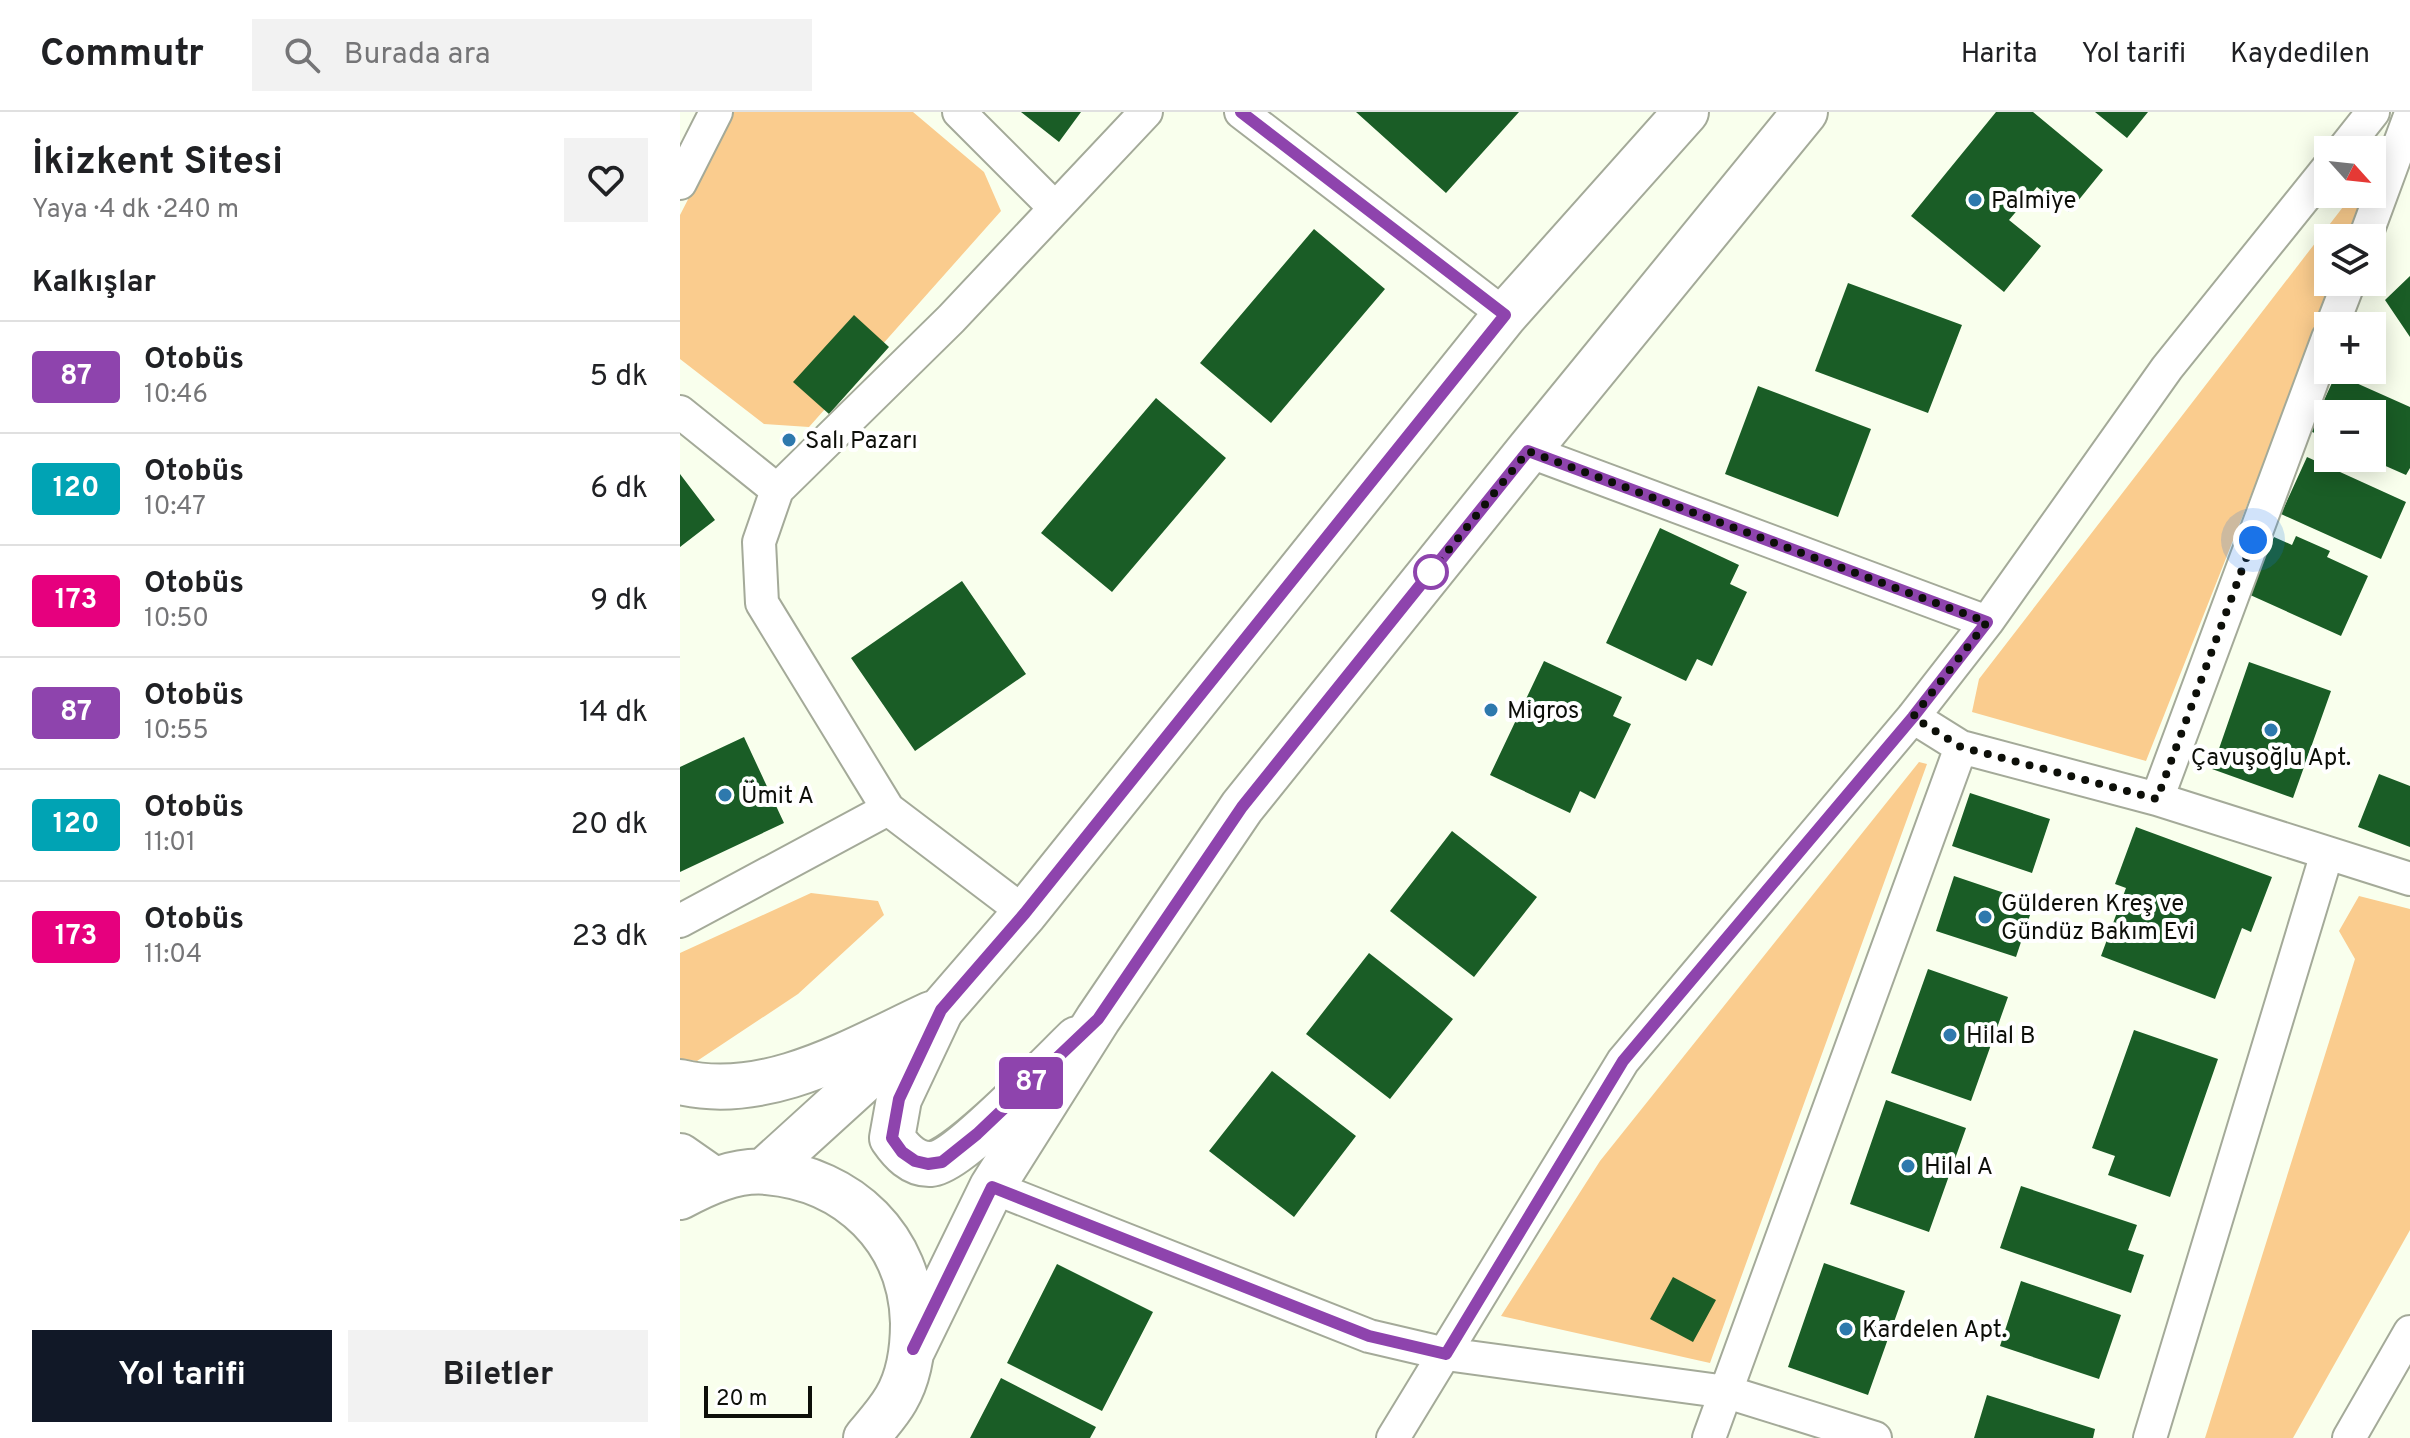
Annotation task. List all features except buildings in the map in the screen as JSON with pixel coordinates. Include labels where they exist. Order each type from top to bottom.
[{"type":"main road","points":[[764,1171],[941,1010],[1025,913],[1505,315],[1686,112]]},
{"type":"main road","points":[[867,1438],[897,1398],[913,1349],[992,1187],[1098,1019],[1242,807],[1805,112]]},
{"type":"main road","points":[[941,1010],[899,1099],[892,1138],[902,1152],[915,1161],[928,1164],[942,1162],[977,1134],[1098,1019]]},
{"type":"main road","points":[[680,1082],[734,1088],[810,1069],[941,1010]]},
{"type":"main road","points":[[691,1178],[764,1171],[816,1181],[860,1207],[894,1248],[912,1296],[913,1349]]},
{"type":"street","points":[[680,183],[716,112]]},
{"type":"street","points":[[959,112],[1055,208]]},
{"type":"street","points":[[1025,913],[888,809],[762,603],[759,542],[777,490],[951,319],[1146,112]]},
{"type":"street","points":[[1241,112],[1505,315]]},
{"type":"street","points":[[2354,136],[2373,112]]},
{"type":"street","points":[[2370,224],[2410,116]]},
{"type":"street","points":[[1393,1438],[1623,1061],[1913,717],[1987,622],[2167,368],[2314,185]]},
{"type":"street","points":[[2157,799],[2314,376]]},
{"type":"street","points":[[680,412],[777,490]]},
{"type":"street","points":[[1528,451],[1987,622]]},
{"type":"street","points":[[1913,717],[1961,747],[2157,799],[2410,879]]},
{"type":"street","points":[[1709,1438],[1961,747]]},
{"type":"street","points":[[680,921],[888,809]]},
{"type":"street","points":[[2150,1438],[2327,853]]},
{"type":"street","points":[[992,1187],[1369,1336],[1446,1354],[1727,1392],[1875,1438]]},
{"type":"street","points":[[2349,1438],[2410,1332]]},
{"type":"shaded area","points":[[733,112],[913,112],[984,172],[1001,211],[809,427],[764,424],[680,359],[680,215]]},
{"type":"shaded area","points":[[2342,208],[2365,208],[2358,224],[2330,224]]},
{"type":"shaded area","points":[[2314,245],[2314,296],[2329,296],[2323,312],[2314,312],[2314,335],[2146,761],[1972,712],[1979,679]]},
{"type":"shaded area","points":[[1919,762],[1927,764],[1710,1363],[1501,1316],[1600,1161]]},
{"type":"shaded area","points":[[811,893],[878,901],[884,915],[798,994],[697,1061],[680,1059],[680,953]]},
{"type":"shaded area","points":[[2359,896],[2410,909],[2410,1230],[2293,1438],[2205,1438],[2355,959],[2339,931]]},
{"type":"bus line","name":"87","points":[[913,1349],[992,1187],[1369,1336],[1446,1354],[1623,1061],[1913,717],[1987,622],[1528,451],[1242,807],[1098,1019],[977,1134],[942,1162],[928,1164],[915,1161],[902,1152],[892,1138],[894,1118],[899,1099],[941,1010],[1025,913],[1505,315],[1241,112]]},
{"type":"place","name":"Palmiye","points":[[1975,200]]},
{"type":"place","name":"Salı Pazarı","points":[[789,440]]},
{"type":"place","name":"Migros","points":[[1491,710]]},
{"type":"place","name":"Çavuşoğlu Apt.","points":[[2271,730]]},
{"type":"place","name":"Ümit A","points":[[725,795]]},
{"type":"place","name":"Gülderen Kreş ve Gündüz Bakım Evi","points":[[1985,917]]},
{"type":"place","name":"Hilal B","points":[[1950,1035]]},
{"type":"place","name":"Hilal A","points":[[1908,1166]]},
{"type":"place","name":"Kardelen Apt.","points":[[1846,1329]]},
{"type":"route","points":[[1431,572],[1528,451],[1987,622],[1913,717],[1961,747],[2157,799],[2253,540]]}]
